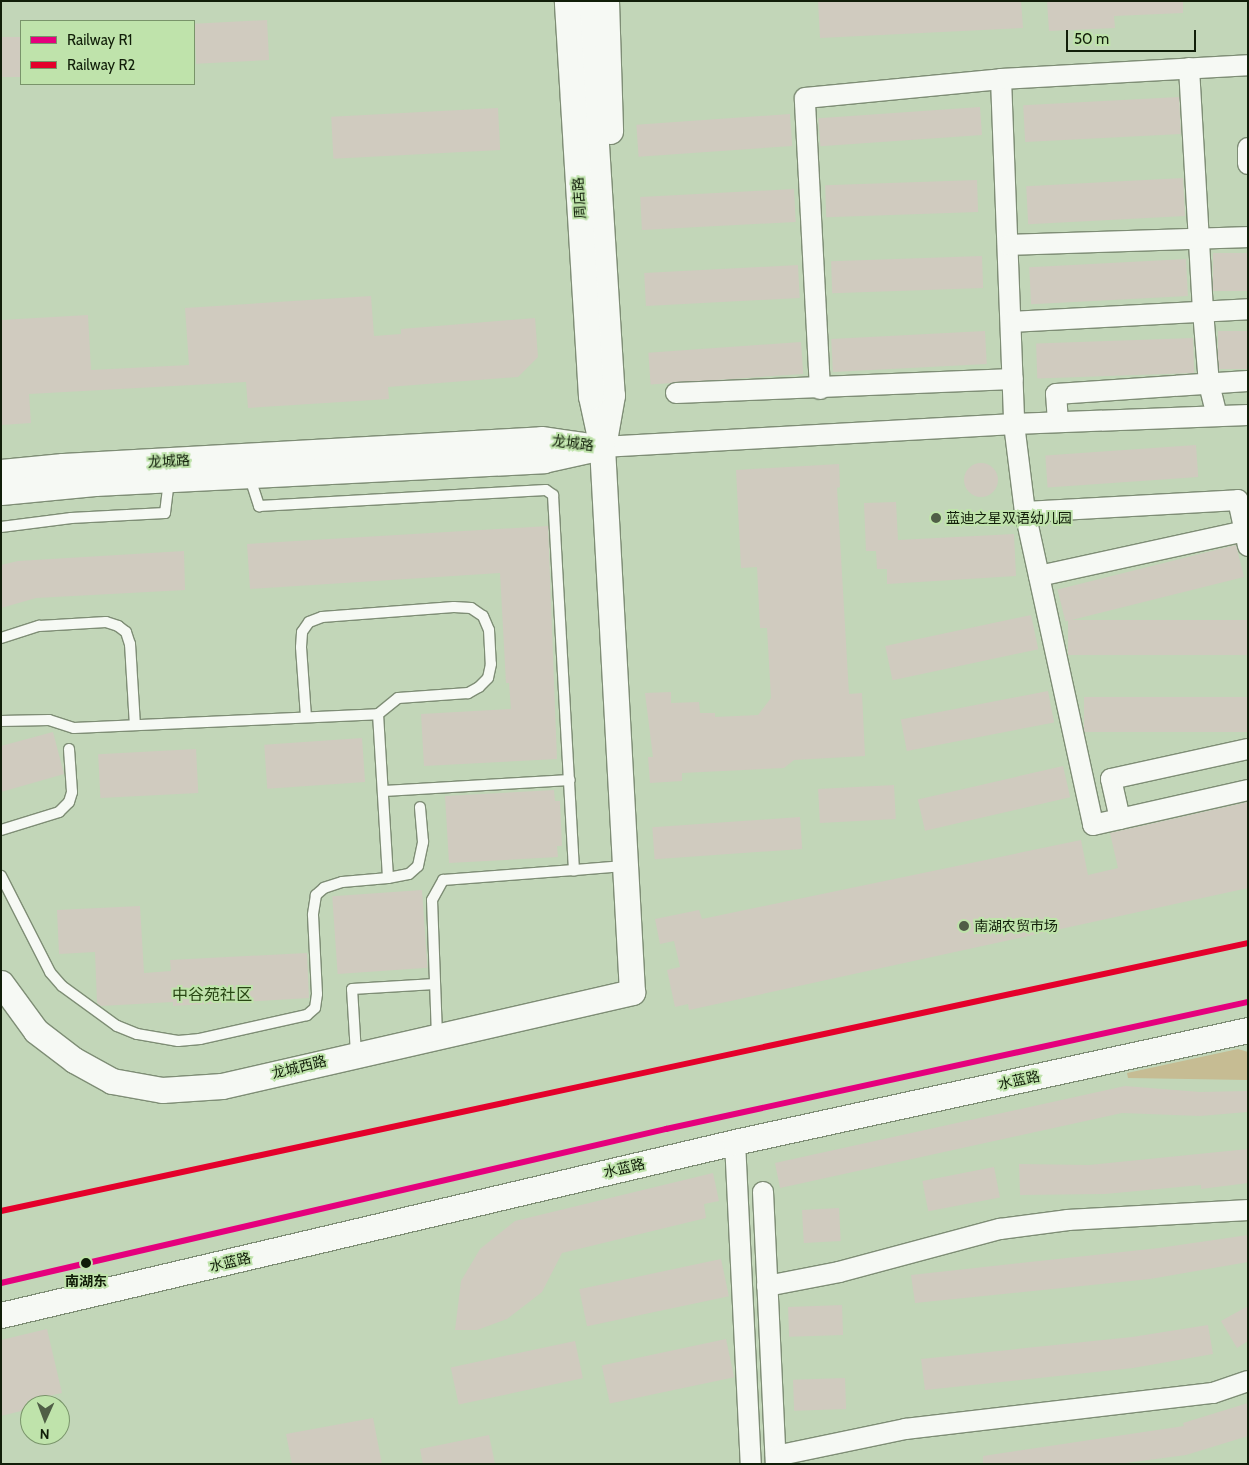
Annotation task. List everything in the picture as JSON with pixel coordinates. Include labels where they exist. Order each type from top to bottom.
[{"type":"street","points":[[550,1],[561,132],[592,232]]},
{"type":"street","name":"周店路","points":[[567,1],[581,77],[592,232],[632,992]]},
{"type":"street","name":"周店路","points":[[581,77],[588,1]]},
{"type":"street","points":[[592,232],[610,133],[606,1]]},
{"type":"street","points":[[820,389],[805,98],[1001,80],[1248,64]]},
{"type":"street","points":[[1189,68],[1203,311],[1209,384],[1217,415]]},
{"type":"street","points":[[1001,80],[1014,424],[1025,512],[1094,825],[1248,790]]},
{"type":"street","points":[[1248,148],[1248,164]]},
{"type":"street","points":[[1008,245],[1198,236],[1248,237]]},
{"type":"street","points":[[1011,322],[1248,309]]},
{"type":"street","points":[[676,393],[820,389],[1012,378]]},
{"type":"street","points":[[1058,422],[1056,394],[1248,381]]},
{"type":"street","points":[[602,447],[1014,424],[1248,415]]},
{"type":"street","name":"龙城路","points":[[1,472],[73,466],[541,439],[602,447]]},
{"type":"street","name":"龙城路","points":[[1,492],[72,484],[543,460],[602,447]]},
{"type":"street","points":[[1025,512],[1243,500],[1247,541],[1039,576]]},
{"type":"street","points":[[1120,819],[1111,778],[1248,749]]},
{"type":"street","name":"龙城西路","points":[[1,983],[36,1031],[74,1060],[112,1080],[162,1090],[222,1086],[632,992]]},
{"type":"street","name":"水蓝路","points":[[1,1315],[735,1142],[1248,1030]]},
{"type":"street","points":[[735,1142],[751,1464]]},
{"type":"street","points":[[763,1192],[776,1460],[905,1429],[1213,1393],[1248,1381]]},
{"type":"street","points":[[768,1286],[839,1272],[1000,1229],[1068,1220],[1248,1210]]},
{"type":"lane","points":[[248,474],[260,506],[546,490],[553,495],[574,870]]},
{"type":"lane","points":[[1,527],[71,518],[165,513],[169,479]]},
{"type":"lane","points":[[1,721],[49,720],[74,728],[378,714],[398,698],[468,693],[479,687],[488,678],[491,664],[488,630],[483,616],[471,608],[454,606],[322,617],[309,622],[302,632],[301,647],[306,717]]},
{"type":"lane","points":[[1,638],[39,626],[106,622],[118,626],[126,632],[130,644],[136,725]]},
{"type":"lane","points":[[378,714],[388,878]]},
{"type":"lane","points":[[1,830],[59,812],[69,802],[72,792],[70,749]]},
{"type":"lane","points":[[384,791],[570,780]]},
{"type":"lane","points":[[1,876],[50,972],[62,986],[117,1026],[137,1034],[178,1041],[200,1039],[307,1015],[315,1008],[317,994],[313,915],[316,895],[324,888],[342,882],[409,874],[418,866],[424,842],[420,807]]},
{"type":"lane","points":[[436,1036],[432,900],[443,880],[626,866]]},
{"type":"lane","points":[[356,1054],[352,989],[435,984]]},
{"type":"shaded area","points":[[1238,1049],[1248,1052],[1248,1080],[1128,1078],[1127,1073]]},
{"type":"building","points":[[818,1],[1021,1],[1023,28],[820,38]]},
{"type":"building","points":[[1047,1],[1183,1],[1183,13],[1114,16],[1115,28],[1049,31]]},
{"type":"building","points":[[267,20],[269,60],[196,64],[195,24]]},
{"type":"building","points":[[1,37],[20,37],[20,77],[1,77]]},
{"type":"building","points":[[1179,97],[1181,134],[1025,142],[1023,105]]},
{"type":"building","points":[[980,107],[982,135],[820,146],[818,118]]},
{"type":"building","points":[[498,108],[500,150],[333,159],[331,117]]},
{"type":"building","points":[[790,114],[792,146],[639,157],[636,125]]},
{"type":"building","points":[[1183,178],[1185,216],[1028,224],[1026,186]]},
{"type":"building","points":[[977,180],[978,212],[826,217],[825,185]]},
{"type":"building","points":[[794,189],[796,222],[642,230],[640,197]]},
{"type":"building","points":[[1213,253],[1248,253],[1248,291],[1213,291]]},
{"type":"building","points":[[982,256],[983,288],[832,293],[831,261]]},
{"type":"building","points":[[1186,259],[1188,296],[1031,304],[1029,267]]},
{"type":"building","points":[[798,265],[800,298],[646,306],[644,273]]},
{"type":"building","points":[[371,296],[374,336],[401,334],[401,329],[535,318],[538,357],[518,377],[388,387],[389,399],[248,408],[246,382],[29,394],[31,423],[1,425],[1,320],[88,315],[91,370],[189,365],[185,308]]},
{"type":"building","points":[[985,331],[987,364],[833,372],[831,339]]},
{"type":"building","points":[[1218,331],[1248,331],[1248,369],[1218,369]]},
{"type":"building","points":[[1193,338],[1194,373],[1037,378],[1036,343]]},
{"type":"building","points":[[801,342],[803,374],[651,385],[648,353]]},
{"type":"building","points":[[1196,445],[1198,477],[1048,487],[1045,456]]},
{"type":"building","points":[[981,463],[993,468],[998,480],[993,492],[981,497],[969,492],[964,480],[969,468]]},
{"type":"building","points":[[839,464],[840,487],[837,488],[849,694],[862,693],[865,756],[794,760],[784,768],[682,773],[682,781],[650,783],[648,757],[653,757],[645,693],[671,692],[671,703],[699,702],[700,713],[715,713],[715,717],[758,715],[771,698],[767,628],[760,628],[757,567],[741,568],[736,470]]},
{"type":"building","points":[[896,502],[898,540],[1014,534],[1016,576],[887,584],[887,569],[877,569],[876,551],[866,551],[864,503]]},
{"type":"building","points":[[548,526],[557,759],[424,766],[421,714],[511,709],[509,683],[506,683],[500,573],[250,589],[247,544]]},
{"type":"building","points":[[1236,545],[1244,577],[1065,622],[1057,590]]},
{"type":"building","points":[[184,551],[185,590],[36,598],[1,608],[1,565],[18,561]]},
{"type":"building","points":[[1031,615],[1038,649],[893,680],[885,646]]},
{"type":"building","points":[[1068,620],[1248,620],[1248,655],[1068,655]]},
{"type":"building","points":[[1048,691],[1054,722],[907,751],[901,720]]},
{"type":"building","points":[[1084,697],[1248,697],[1248,732],[1084,732]]},
{"type":"building","points":[[53,732],[64,774],[1,792],[1,746]]},
{"type":"building","points":[[362,738],[365,782],[267,789],[264,745]]},
{"type":"building","points":[[196,749],[198,793],[100,798],[98,754]]},
{"type":"building","points":[[1063,766],[1070,797],[925,831],[918,800]]},
{"type":"building","points":[[894,785],[896,819],[820,823],[818,789]]},
{"type":"building","points":[[554,790],[555,801],[560,801],[562,846],[557,846],[558,857],[449,863],[445,796]]},
{"type":"building","points":[[1248,802],[1248,888],[689,1010],[688,1004],[675,1007],[667,970],[680,967],[674,941],[660,944],[655,919],[699,910],[702,919],[1081,840],[1088,875],[1118,868],[1110,833]]},
{"type":"building","points":[[800,817],[802,849],[655,859],[652,827]]},
{"type":"building","points":[[422,890],[427,968],[338,974],[332,896]]},
{"type":"building","points":[[140,906],[144,973],[171,971],[170,960],[307,953],[309,998],[173,1006],[173,1002],[101,1006],[97,1003],[95,952],[59,954],[57,910]]},
{"type":"building","points":[[1125,1086],[1200,1092],[1248,1091],[1248,1112],[1200,1116],[1122,1113],[780,1188],[775,1163]]},
{"type":"building","points":[[1248,1149],[1248,1183],[1201,1189],[1201,1185],[1105,1194],[1020,1195],[1019,1164],[1089,1165]]},
{"type":"building","points":[[994,1167],[1000,1197],[928,1211],[922,1181]]},
{"type":"building","points":[[713,1173],[719,1201],[704,1204],[706,1218],[562,1253],[542,1292],[507,1319],[477,1330],[455,1330],[461,1281],[480,1249],[515,1221]]},
{"type":"building","points":[[839,1208],[841,1241],[804,1243],[802,1210]]},
{"type":"building","points":[[1248,1235],[1248,1262],[1150,1279],[915,1303],[911,1275],[1159,1248]]},
{"type":"building","points":[[721,1259],[729,1296],[587,1326],[579,1289]]},
{"type":"building","points":[[842,1305],[843,1335],[789,1337],[788,1307]]},
{"type":"building","points":[[1248,1306],[1248,1341],[1237,1348],[1221,1321]]},
{"type":"building","points":[[1208,1325],[1213,1354],[1133,1368],[925,1390],[921,1359],[1132,1337]]},
{"type":"building","points":[[47,1329],[62,1393],[53,1395],[20,1395],[20,1411],[1,1416],[1,1340]]},
{"type":"building","points":[[726,1339],[734,1377],[610,1404],[602,1365]]},
{"type":"building","points":[[575,1341],[583,1378],[459,1405],[451,1367]]},
{"type":"building","points":[[845,1378],[846,1409],[794,1411],[793,1380]]},
{"type":"building","points":[[1248,1403],[1248,1436],[1186,1455],[1118,1464],[983,1464],[983,1456],[1184,1426],[1183,1423]]},
{"type":"building","points":[[373,1418],[382,1464],[292,1464],[286,1434]]},
{"type":"building","points":[[489,1435],[495,1464],[423,1464],[420,1449]]},
{"type":"rail line","name":"R2","points":[[1,1211],[1248,943]]},
{"type":"rail line","name":"R1","points":[[1,1283],[666,1129],[1248,1002]]},
{"type":"place","name":"蓝迪之星双语幼儿园","points":[[936,518]]},
{"type":"place","name":"南湖农贸市场","points":[[964,926]]},
{"type":"place","name":"南湖东","points":[[86,1263]]},
{"type":"district","name":"中谷苑社区","points":[[212,995]]}]
